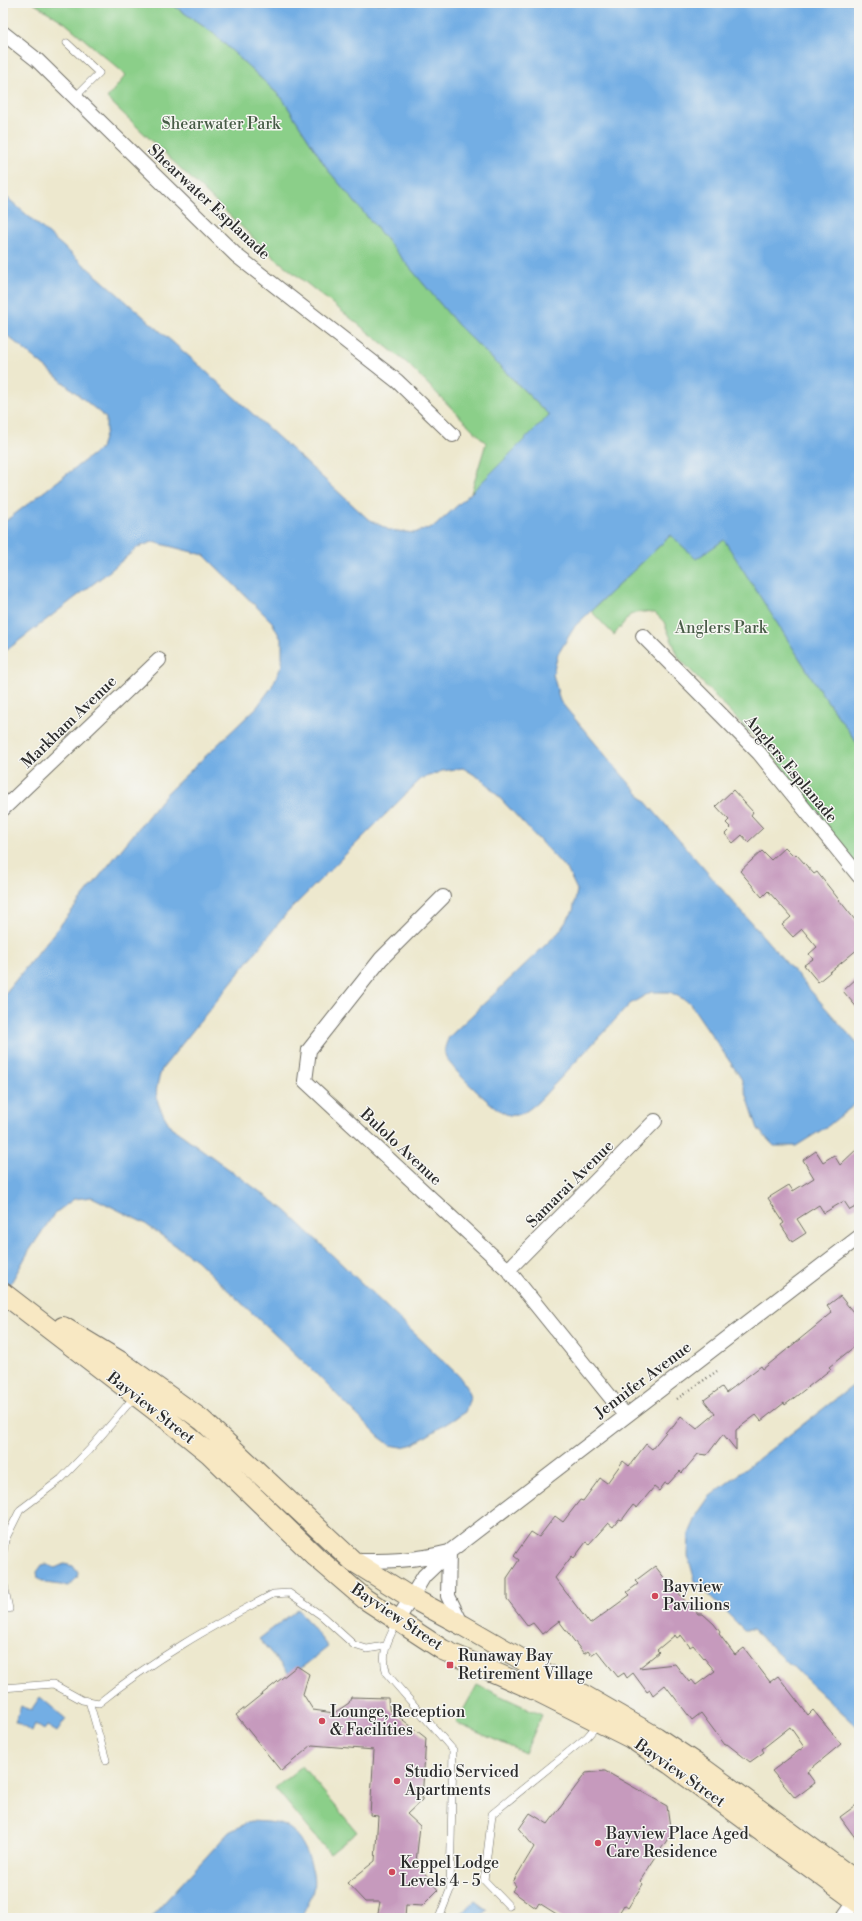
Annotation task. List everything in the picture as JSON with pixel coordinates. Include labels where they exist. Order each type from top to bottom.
[{"type":"main road","name":"Bayview Street","points":[[8,1297],[76,1334],[141,1387],[210,1454],[365,1599],[443,1650],[509,1679],[656,1737],[704,1769],[858,1897]]},
{"type":"main road","name":"Bayview Street","points":[[141,1387],[202,1420],[353,1561],[410,1597],[518,1658],[603,1715]]},
{"type":"main road","points":[[509,1679],[517,1669],[518,1658]]},
{"type":"street","name":"Shearwater Esplanade","points":[[3,33],[37,60],[237,256],[397,381],[453,435]]},
{"type":"street","name":"Anglers Esplanade","points":[[643,636],[759,753],[859,876]]},
{"type":"street","name":"Markham Avenue","points":[[3,809],[159,660]]},
{"type":"street","name":"Bulolo Avenue","points":[[443,897],[381,958],[309,1050],[305,1081],[508,1270],[625,1415]]},
{"type":"street","name":"Samarai Avenue","points":[[508,1270],[655,1121]]},
{"type":"street","name":"Jennifer Avenue","points":[[397,1621],[410,1597],[424,1576],[449,1552],[625,1415],[859,1237]]},
{"type":"street","name":"Jennifer Avenue","points":[[353,1561],[403,1561],[421,1559],[449,1552]]},
{"type":"street","points":[[449,1552],[448,1596],[462,1625]]},
{"type":"street","points":[[842,1918],[858,1897]]},
{"type":"lane","points":[[67,43],[99,73],[75,97]]},
{"type":"lane","points":[[3,1552],[5,1540],[20,1510],[60,1479],[89,1450],[141,1387]]},
{"type":"lane","points":[[3,1580],[9,1609]]},
{"type":"lane","points":[[3,1688],[53,1684],[82,1700],[99,1703],[120,1686],[176,1647],[273,1594],[289,1593],[322,1616],[354,1645],[367,1649],[385,1646]]},
{"type":"lane","points":[[397,1621],[385,1646],[383,1657],[387,1674],[453,1750],[450,1890],[439,1918]]},
{"type":"lane","points":[[89,1701],[106,1760]]},
{"type":"lane","points":[[509,1906],[484,1880],[492,1814],[587,1737],[603,1715]]},
{"type":"path","points":[[677,1399],[717,1371]]},
{"type":"green space","name":"Shearwater Park","points":[[33,3],[170,3],[213,33],[282,98],[328,170],[458,325],[549,415],[471,493],[486,443],[407,363],[271,255],[107,98],[126,75],[64,22]]},
{"type":"green space","name":"Anglers Park","points":[[671,535],[724,539],[821,692],[859,746],[859,869],[777,761],[679,658],[664,622],[655,613],[639,612],[630,615],[614,635],[591,611]]},
{"type":"green space","points":[[477,1685],[542,1715],[525,1753],[456,1723]]},
{"type":"green space","points":[[302,1766],[357,1832],[330,1854],[275,1788]]},
{"type":"water","points":[[170,3],[859,3],[859,746],[821,692],[724,540],[696,559],[671,535],[575,626],[558,654],[553,674],[560,701],[616,768],[859,1046],[859,1101],[828,1126],[796,1146],[774,1146],[758,1129],[741,1078],[689,1002],[670,992],[651,992],[630,1004],[531,1108],[517,1115],[509,1115],[485,1099],[456,1071],[446,1057],[445,1049],[449,1037],[559,932],[573,911],[577,890],[568,871],[483,780],[463,768],[442,771],[421,779],[286,914],[162,1069],[159,1078],[156,1093],[157,1099],[162,1112],[171,1127],[285,1210],[458,1375],[467,1387],[470,1398],[465,1412],[414,1444],[402,1447],[390,1445],[378,1436],[306,1364],[196,1260],[144,1223],[92,1197],[74,1199],[54,1214],[29,1251],[3,1297],[3,996],[166,794],[257,707],[271,688],[282,665],[282,641],[272,622],[204,555],[153,542],[138,547],[110,571],[3,653],[3,523],[101,448],[106,431],[106,418],[3,332],[3,194],[200,366],[367,518],[389,530],[414,533],[435,526],[471,493],[549,415],[458,325],[328,170],[282,98],[213,33]]},
{"type":"water","points":[[859,1381],[859,1728],[753,1630],[744,1630],[695,1581],[688,1556],[689,1534],[698,1513],[709,1497]]},
{"type":"water","points":[[46,1564],[55,1568],[64,1564],[73,1566],[78,1573],[77,1578],[68,1586],[45,1583],[38,1578],[37,1572],[42,1565]]},
{"type":"water","points":[[298,1609],[328,1647],[291,1676],[259,1639]]},
{"type":"water","points":[[40,1697],[66,1719],[57,1732],[47,1726],[44,1730],[35,1724],[32,1732],[15,1722],[21,1706],[31,1710]]},
{"type":"water","points":[[250,1821],[280,1824],[289,1828],[300,1839],[311,1865],[314,1883],[311,1897],[301,1918],[150,1918],[229,1832]]},
{"type":"water","points":[[475,1901],[487,1910],[478,1918],[455,1918]]},
{"type":"building","points":[[733,790],[753,812],[751,815],[763,828],[748,842],[742,835],[733,843],[725,834],[731,828],[726,823],[729,820],[716,806]]},
{"type":"building","points":[[785,847],[794,856],[796,854],[814,874],[817,872],[859,925],[859,948],[818,982],[804,965],[813,959],[809,954],[817,947],[802,929],[793,937],[782,925],[791,917],[768,891],[762,897],[740,871],[762,851],[771,860]]},
{"type":"building","points":[[859,976],[859,1010],[843,991]]},
{"type":"building","points":[[859,1147],[859,1205],[850,1210],[844,1201],[824,1213],[819,1205],[797,1219],[806,1233],[792,1242],[781,1225],[784,1223],[768,1198],[789,1185],[793,1191],[814,1178],[803,1160],[816,1151],[823,1162],[834,1155],[840,1165]]},
{"type":"building","points":[[840,1296],[853,1312],[859,1308],[859,1343],[829,1367],[831,1369],[785,1405],[784,1403],[761,1421],[756,1415],[736,1430],[736,1450],[723,1434],[707,1455],[698,1454],[682,1473],[680,1471],[668,1484],[665,1483],[659,1491],[654,1487],[637,1508],[633,1505],[622,1520],[619,1519],[613,1527],[608,1523],[589,1544],[586,1542],[574,1558],[572,1556],[555,1578],[590,1624],[630,1595],[627,1592],[638,1584],[635,1581],[655,1566],[666,1580],[668,1579],[688,1605],[690,1603],[698,1614],[703,1614],[714,1624],[720,1632],[719,1634],[735,1655],[744,1648],[770,1682],[778,1676],[808,1715],[813,1710],[841,1744],[807,1772],[815,1783],[795,1798],[772,1771],[804,1747],[790,1727],[762,1749],[764,1752],[750,1762],[727,1744],[725,1745],[701,1713],[692,1720],[665,1685],[653,1695],[650,1690],[647,1692],[633,1673],[627,1678],[624,1673],[618,1677],[597,1651],[591,1655],[588,1651],[584,1654],[559,1621],[542,1634],[533,1623],[528,1626],[507,1599],[507,1578],[519,1560],[514,1556],[531,1532],[539,1537],[555,1516],[563,1522],[580,1500],[583,1501],[600,1478],[607,1483],[623,1461],[629,1466],[646,1444],[652,1449],[670,1427],[673,1427],[681,1416],[697,1429],[715,1414],[704,1400],[722,1387],[726,1393],[761,1366],[763,1369],[832,1313],[827,1306]],"holes":[[[675,1635],[677,1638],[681,1635],[690,1647],[693,1645],[715,1671],[696,1685],[692,1680],[689,1682],[675,1664],[639,1668],[659,1652],[657,1650]]]},
{"type":"building","points":[[297,1666],[309,1674],[303,1694],[313,1710],[334,1713],[349,1703],[351,1697],[388,1698],[389,1709],[426,1738],[422,1800],[407,1814],[420,1826],[416,1862],[438,1890],[422,1906],[406,1905],[405,1918],[377,1918],[380,1902],[365,1902],[347,1883],[375,1861],[378,1816],[370,1815],[374,1750],[312,1745],[281,1771],[236,1715]]},
{"type":"building","name":"Bayview Place Aged Care Residence","points":[[605,1771],[667,1806],[671,1834],[640,1881],[643,1884],[628,1908],[624,1905],[616,1918],[563,1918],[539,1903],[536,1908],[512,1891],[516,1886],[513,1882],[534,1847],[519,1829],[530,1813],[548,1824],[586,1773]]},
{"type":"building","points":[[859,1803],[859,1843],[840,1817]]},
{"type":"place","name":"Bayview Pavilions","points":[[655,1596]]},
{"type":"place","name":"Runaway Bay Retirement Village","points":[[450,1665]]},
{"type":"place","name":"Lounge, Reception & Facilities","points":[[322,1721]]},
{"type":"place","name":"Studio Serviced Apartments","points":[[397,1781]]},
{"type":"place","name":"Bayview Place Aged Care Residence","points":[[598,1843]]},
{"type":"place","name":"Keppel Lodge Levels 4 - 5","points":[[392,1872]]}]
